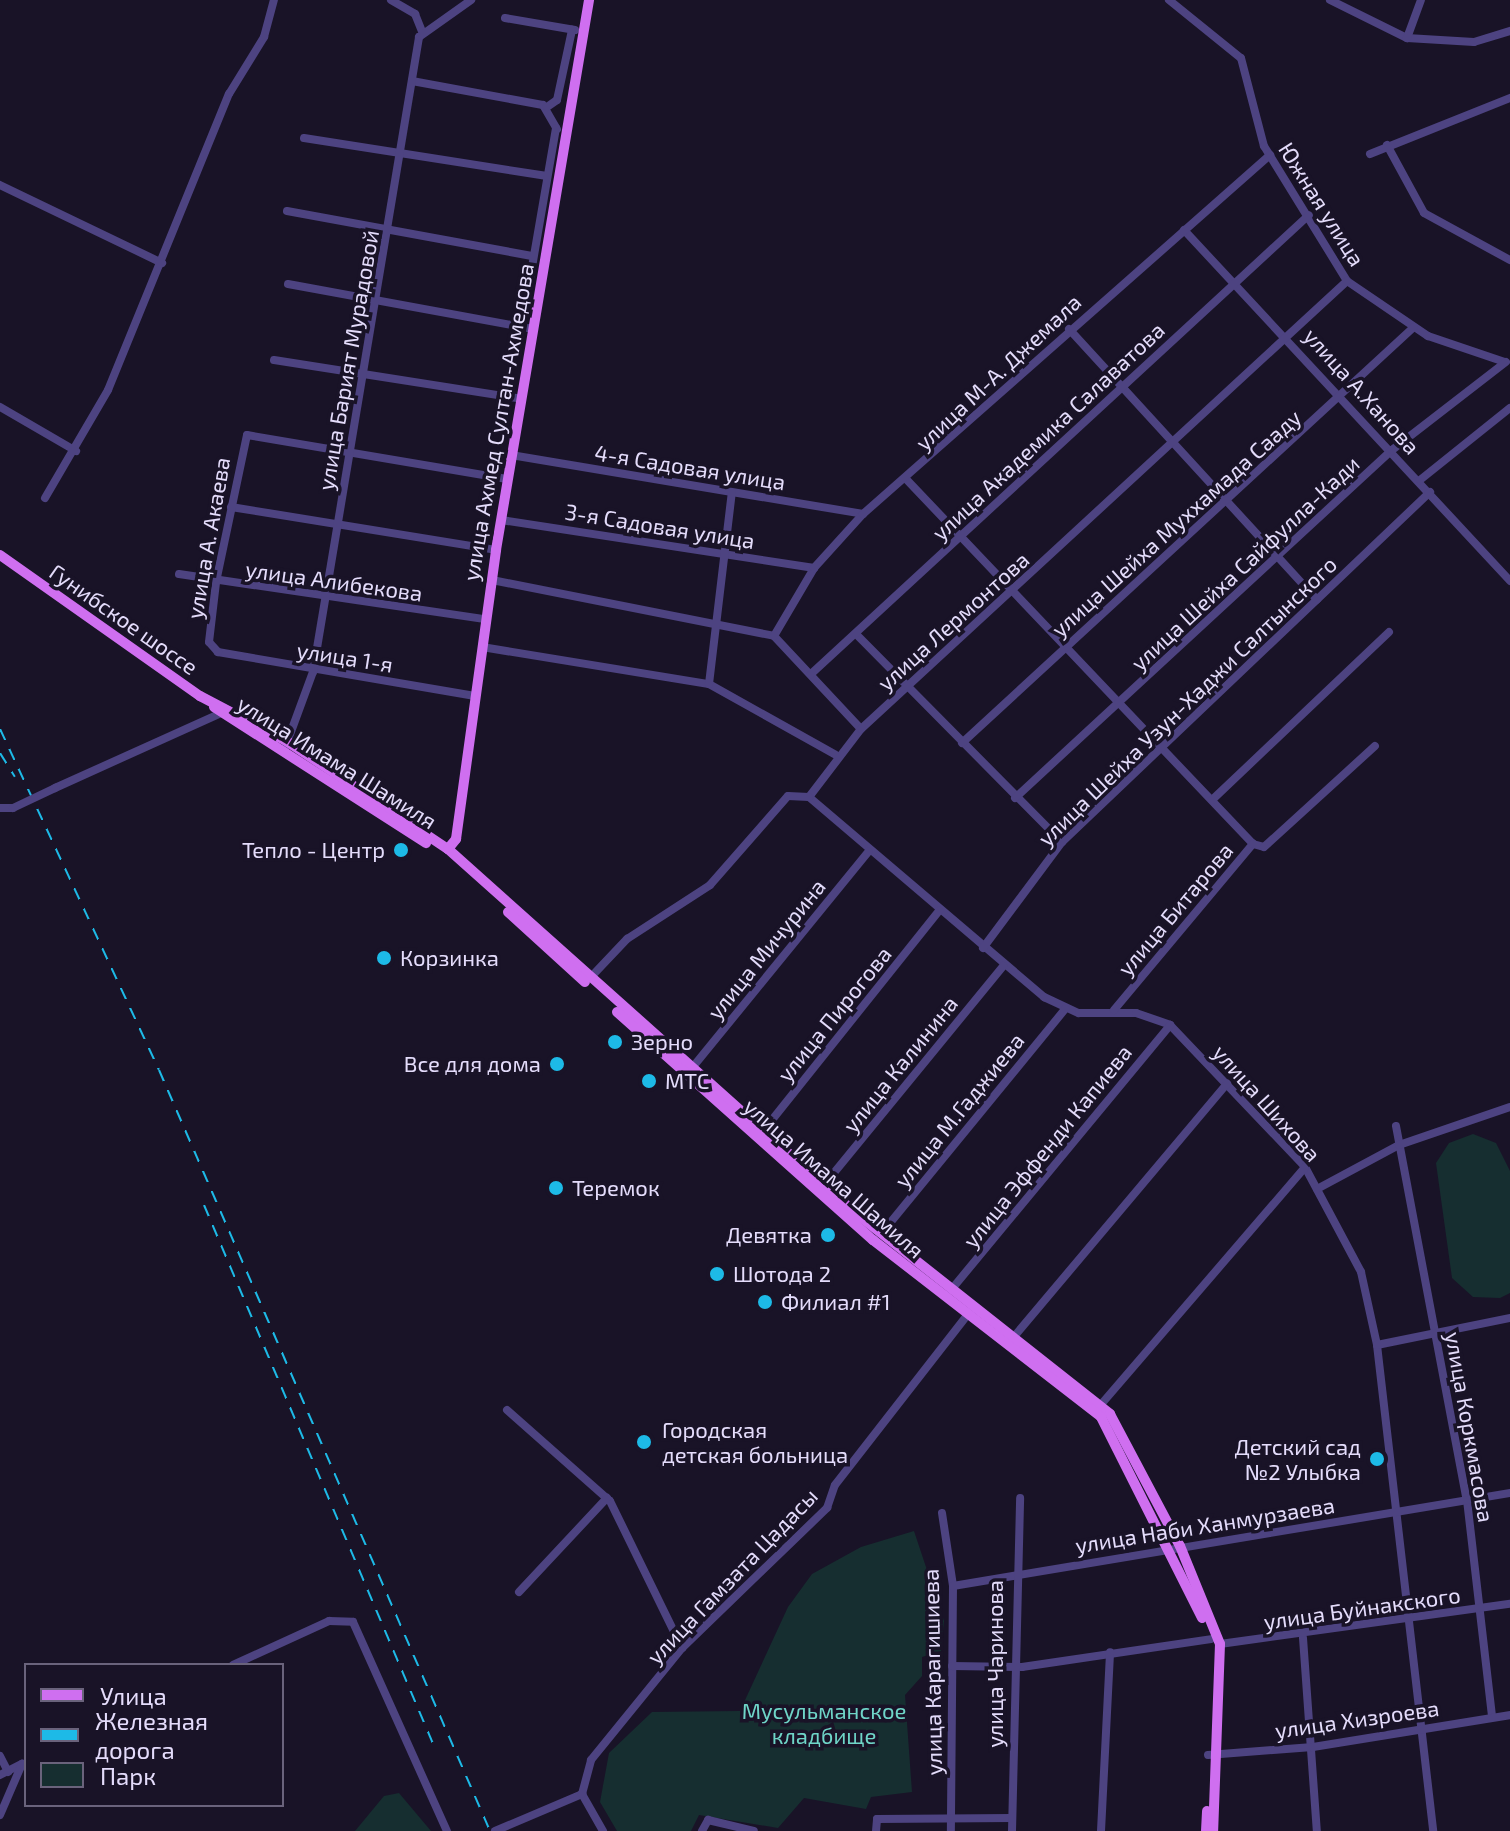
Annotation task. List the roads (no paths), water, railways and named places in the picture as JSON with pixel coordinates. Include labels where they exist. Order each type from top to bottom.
[{"type":"main road","name":"улица Ахмед Султан-Ахмедова","points":[[448,849],[456,839],[485,619],[534,329],[561,131],[585,32],[589,0]]},
{"type":"main road","name":"Гунибское шоссе","points":[[0,555],[227,713]]},
{"type":"main road","name":"улица Имама Шамиля","points":[[227,713],[286,745],[448,849],[692,1068],[760,1136],[951,1290],[969,1313],[1098,1409],[1176,1548],[1215,1641],[1213,1831]]},
{"type":"main road","name":"улица Имама Шамиля","points":[[286,745],[453,860],[760,1136],[1006,1346],[1098,1409]]},
{"type":"main road","name":"улица Имама Шамиля","points":[[1206,1831],[1212,1754]]},
{"type":"street","points":[[45,498],[76,451],[162,263],[229,94],[264,37],[274,0]]},
{"type":"street","points":[[391,0],[415,14],[422,31],[471,0]]},
{"type":"street","name":"Южная улица","points":[[1169,0],[1241,58],[1270,155],[1347,281],[1414,327],[1508,362]]},
{"type":"street","points":[[1330,0],[1407,38],[1474,42],[1510,31]]},
{"type":"street","points":[[1407,38],[1421,0]]},
{"type":"street","points":[[505,18],[585,32]]},
{"type":"street","points":[[412,81],[547,107],[557,100],[572,30]]},
{"type":"street","name":"улица Барият Мурадовой","points":[[286,745],[313,672],[422,31]]},
{"type":"street","points":[[1370,154],[1510,98]]},
{"type":"street","points":[[522,325],[547,176],[561,131],[547,107]]},
{"type":"street","points":[[304,138],[547,176]]},
{"type":"street","points":[[1387,145],[1424,213],[1510,260]]},
{"type":"street","name":"улица М-А. Джемала","points":[[774,636],[814,568],[863,514],[907,480],[1069,329],[1270,155]]},
{"type":"street","points":[[0,185],[162,263]]},
{"type":"street","points":[[287,211],[532,256]]},
{"type":"street","name":"улица Академика Салаватова","points":[[811,674],[1309,215]]},
{"type":"street","name":"улица А.Ханова","points":[[1184,230],[1342,395],[1510,581]]},
{"type":"street","name":"улица Лермонтова","points":[[809,797],[836,755],[861,729],[1347,281]]},
{"type":"street","points":[[288,284],[534,329]]},
{"type":"street","name":"улица Шейха Муххамада Сааду","points":[[962,743],[1227,504],[1414,327]]},
{"type":"street","points":[[1069,329],[1120,389],[1317,600]]},
{"type":"street","points":[[274,360],[522,399]]},
{"type":"street","name":"улица Шейха Сайфулла-Кади","points":[[1015,798],[1392,450],[1508,362]]},
{"type":"street","points":[[0,407],[76,451]]},
{"type":"street","points":[[1420,480],[1510,408]]},
{"type":"street","name":"улица А. Акаева","points":[[210,648],[216,582],[247,435],[351,451]]},
{"type":"street","points":[[351,451],[508,479]]},
{"type":"street","name":"4-я Садовая улица","points":[[511,455],[863,514]]},
{"type":"street","points":[[907,480],[1068,645],[1253,844]]},
{"type":"street","points":[[709,684],[732,492]]},
{"type":"street","name":"улица Шейха Узун-Хаджи Салтынского","points":[[983,948],[1062,842],[1430,492]]},
{"type":"street","points":[[231,507],[496,550]]},
{"type":"street","name":"3-я Садовая улица","points":[[501,520],[814,568]]},
{"type":"street","name":"улица Алибекова","points":[[179,574],[325,599],[485,619]]},
{"type":"street","points":[[492,580],[774,636],[861,729]]},
{"type":"street","points":[[1212,800],[1389,632]]},
{"type":"street","points":[[856,634],[1015,798],[1062,842]]},
{"type":"street","points":[[482,647],[709,684],[836,755]]},
{"type":"street","name":"улица 1-я","points":[[210,648],[313,672],[475,696]]},
{"type":"street","points":[[0,808],[13,808],[227,713]]},
{"type":"street","name":"улица Битарова","points":[[1114,1010],[1253,844],[1264,847],[1375,746]]},
{"type":"street","points":[[590,978],[627,939],[710,885],[788,796],[809,797],[868,852],[1003,966],[1065,1009],[1114,1010],[1170,1025]]},
{"type":"street","name":"улица Мичурина","points":[[692,1068],[868,852]]},
{"type":"street","name":"улица Пирогова","points":[[760,1136],[939,911]]},
{"type":"street","name":"улица Калинина","points":[[824,1185],[1003,966]]},
{"type":"street","name":"улица М.Гаджиева","points":[[881,1234],[1065,1009]]},
{"type":"street","name":"улица Шихова","points":[[1170,1025],[1305,1167],[1361,1272],[1377,1345],[1411,1619],[1433,1831]]},
{"type":"street","name":"улица Эффенди Капиева","points":[[951,1290],[1170,1025]]},
{"type":"street","points":[[1006,1346],[1227,1084]]},
{"type":"street","points":[[1317,1189],[1399,1145],[1510,1107]]},
{"type":"street","name":"улица Коркмасова","points":[[1396,1126],[1467,1500],[1492,1717]]},
{"type":"street","points":[[1098,1409],[1305,1167]]},
{"type":"street","name":"улица Гамзата Цадасы","points":[[582,1794],[591,1760],[682,1648],[827,1508],[835,1485],[969,1313]]},
{"type":"street","points":[[1377,1345],[1510,1318]]},
{"type":"street","points":[[507,1410],[607,1498],[682,1648]]},
{"type":"street","name":"улица Наби Ханмурзаева","points":[[953,1586],[1510,1493]]},
{"type":"street","points":[[519,1592],[607,1498]]},
{"type":"street","name":"улица Чаринова","points":[[1012,1831],[1013,1576],[1020,1498]]},
{"type":"street","name":"улица Карагишиева","points":[[942,1513],[953,1586],[951,1831]]},
{"type":"street","name":"улица Буйнакского","points":[[952,1666],[1014,1667],[1110,1652],[1215,1641],[1303,1638],[1510,1604]]},
{"type":"street","points":[[237,1663],[329,1621],[353,1622],[447,1831]]},
{"type":"street","points":[[1303,1638],[1317,1831]]},
{"type":"street","points":[[1101,1831],[1110,1652]]},
{"type":"street","name":"улица Хизроева","points":[[1212,1754],[1313,1747],[1510,1715]]},
{"type":"street","points":[[0,1756],[4,1774],[24,1763]]},
{"type":"street","points":[[0,1815],[24,1763]]},
{"type":"street","points":[[495,1831],[582,1794],[603,1831]]},
{"type":"street","points":[[876,1831],[877,1819],[1012,1818]]},
{"type":"street","points":[[702,1831],[708,1820],[754,1831]]},
{"type":"railway","points":[[0,729],[159,1070],[490,1831]]},
{"type":"railway","points":[[0,753],[15,777]]},
{"type":"railway","points":[[204,1205],[434,1746]]},
{"type":"place","name":"Тепло - Центр","points":[[401,850]]},
{"type":"place","name":"Корзинка","points":[[384,958]]},
{"type":"place","name":"Зерно","points":[[615,1042]]},
{"type":"place","name":"Все для дома","points":[[557,1064]]},
{"type":"place","name":"МТС","points":[[649,1081]]},
{"type":"place","name":"Теремок","points":[[556,1188]]},
{"type":"place","name":"Девятка","points":[[828,1235]]},
{"type":"place","name":"Шотода 2","points":[[717,1274]]},
{"type":"place","name":"Филиал #1","points":[[765,1302]]},
{"type":"place","name":"Городская детская больница","points":[[644,1442]]},
{"type":"place","name":"Детский сад №2 Улыбка","points":[[1377,1459]]},
{"type":"park label","name":"Мусульманское кладбище","points":[[824,1722]]}]
